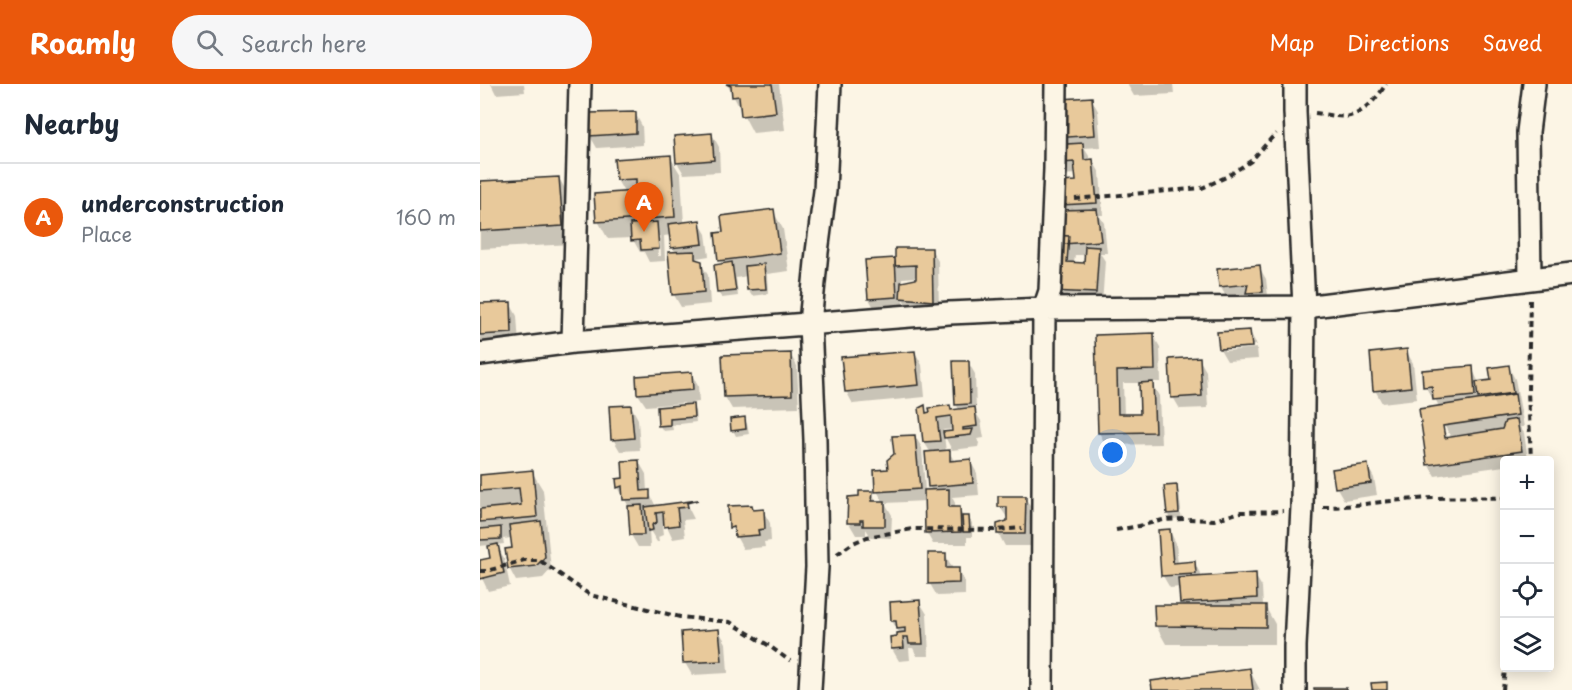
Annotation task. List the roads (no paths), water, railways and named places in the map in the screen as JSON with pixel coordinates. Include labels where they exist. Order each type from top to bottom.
[{"type":"street","points":[[573,342],[580,84]]},
{"type":"street","points":[[810,683],[817,567],[810,323],[825,191],[830,84]]},
{"type":"street","points":[[1042,690],[1044,309],[1050,291],[1056,84]]},
{"type":"street","points":[[1295,690],[1302,507],[1304,307],[1295,112],[1296,84]]},
{"type":"street","points":[[1530,278],[1528,132],[1534,84]]},
{"type":"street","points":[[480,354],[573,342],[949,313],[1044,309],[1304,307],[1572,274]]},
{"type":"place","name":"underconstruction","points":[[644,232]]}]
